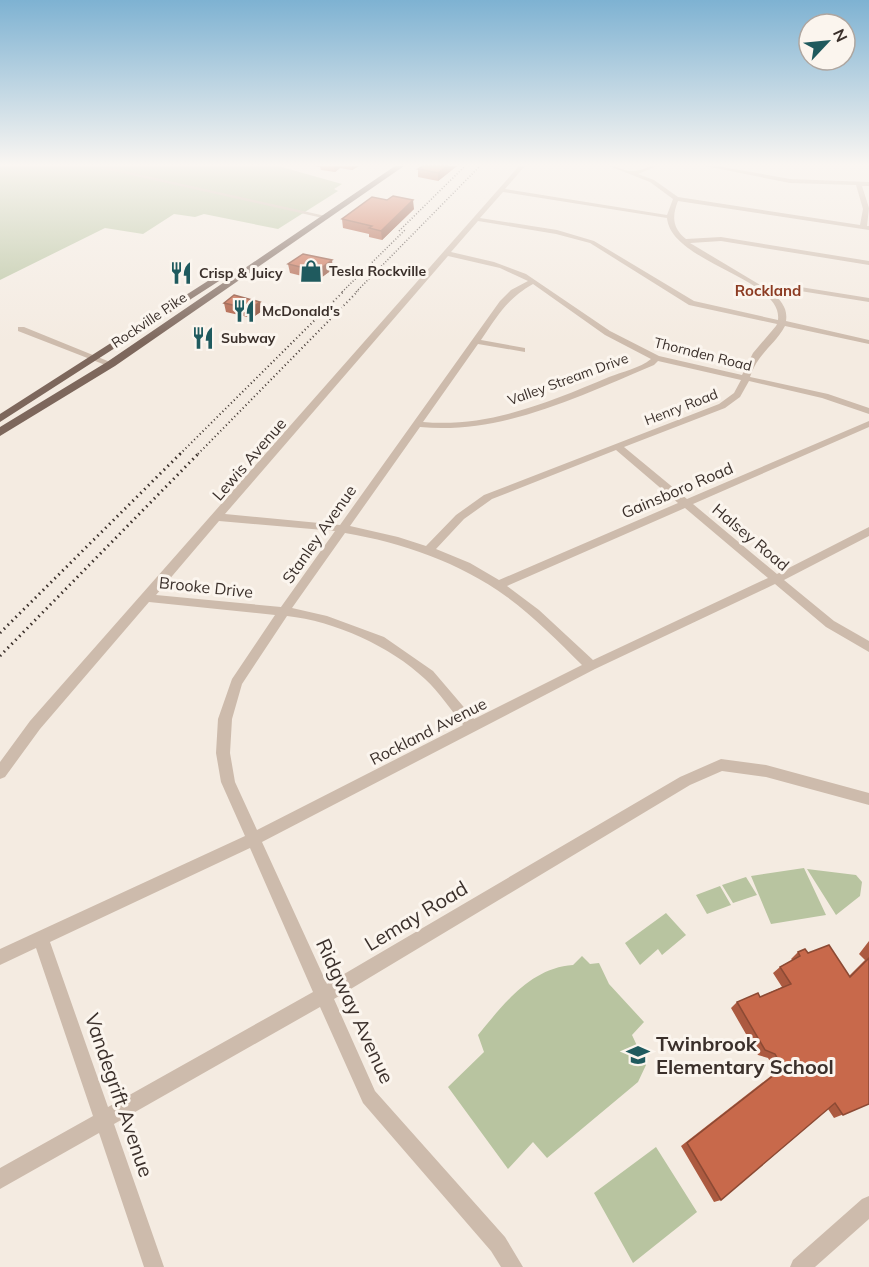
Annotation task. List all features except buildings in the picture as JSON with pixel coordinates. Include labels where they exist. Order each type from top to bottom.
[{"type":"main road","name":"Rockville Pike","points":[[0,419],[98,358],[300,225]]},
{"type":"main road","name":"Rockville Pike","points":[[0,432],[111,364],[315,225]]},
{"type":"street","name":"Lewis Avenue","points":[[0,773],[35,725],[471,225]]},
{"type":"street","points":[[512,225],[575,236],[602,247],[675,295],[692,303],[869,342]]},
{"type":"street","points":[[672,225],[673,230],[684,240],[765,291],[782,307],[780,324]]},
{"type":"street","points":[[684,240],[721,239],[869,263]]},
{"type":"street","name":"Thornden Road","points":[[446,253],[491,263],[533,281],[616,341],[656,358],[825,396],[869,411]]},
{"type":"street","name":"Stanley Avenue","points":[[253,839],[228,782],[223,753],[225,718],[236,683],[284,611],[502,303],[514,292],[533,281]]},
{"type":"street","points":[[765,291],[794,288],[869,300]]},
{"type":"street","name":"Henry Road","points":[[429,549],[460,516],[488,497],[732,401],[739,394],[756,355],[776,335],[780,324]]},
{"type":"street","points":[[21,329],[111,364]]},
{"type":"street","points":[[476,341],[522,350]]},
{"type":"street","name":"Valley Stream Drive","points":[[416,424],[440,427],[514,415],[640,367],[656,358]]},
{"type":"street","name":"Gainsboro Road","points":[[498,585],[869,424]]},
{"type":"street","name":"Halsey Road","points":[[617,446],[830,624],[869,647]]},
{"type":"street","points":[[218,516],[343,527],[429,549],[498,585],[548,625],[591,666]]},
{"type":"street","name":"Rockland Avenue","points":[[0,957],[253,839],[591,666],[776,579],[869,531]]},
{"type":"street","name":"Brooke Drive","points":[[147,598],[284,611],[327,620],[380,640],[429,675],[474,727]]},
{"type":"street","name":"Lemay Road","points":[[0,1179],[322,996],[685,781],[721,765],[766,771],[869,799]]},
{"type":"street","name":"Ridgway Avenue","points":[[253,839],[369,1097],[498,1244],[513,1267]]},
{"type":"street","name":"Vandegrift Avenue","points":[[41,938],[154,1267]]},
{"type":"street","points":[[800,1267],[869,1206]]},
{"type":"green space","points":[[0,225],[157,225],[143,234],[105,228],[0,280]]},
{"type":"green space","points":[[259,225],[284,225],[278,229]]},
{"type":"green space","points":[[804,868],[826,915],[771,924],[751,876]]},
{"type":"green space","points":[[807,869],[856,875],[862,882],[860,896],[836,915]]},
{"type":"green space","points":[[746,877],[757,895],[733,903],[722,885]]},
{"type":"green space","points":[[720,886],[731,905],[707,914],[696,895]]},
{"type":"green space","points":[[666,913],[686,935],[662,955],[658,949],[640,965],[625,943]]},
{"type":"green space","points":[[582,956],[590,964],[599,963],[609,984],[644,1022],[632,1035],[646,1065],[638,1082],[547,1158],[533,1142],[508,1169],[448,1087],[484,1052],[478,1035],[508,1000],[544,973],[573,965]]},
{"type":"green space","points":[[656,1147],[697,1212],[633,1263],[594,1193]]},
{"type":"railway","points":[[399,231],[405,225]]},
{"type":"railway","points":[[356,292],[422,225]]},
{"type":"railway","points":[[342,292],[406,229]]},
{"type":"railway","points":[[180,454],[344,291]]},
{"type":"railway","points":[[198,454],[358,291]]},
{"type":"railway","points":[[0,633],[182,452]]},
{"type":"railway","points":[[0,656],[200,452]]},
{"type":"place","name":"Tesla Rockville","points":[[311,271]]},
{"type":"place","name":"Crisp & Juicy","points":[[181,273]]},
{"type":"place","name":"McDonald's","points":[[244,311]]},
{"type":"place","name":"Subway","points":[[203,338]]},
{"type":"place","name":"Twinbrook Elementary School","points":[[638,1055]]},
{"type":"district","name":"Rockland","points":[[768,291]]}]
